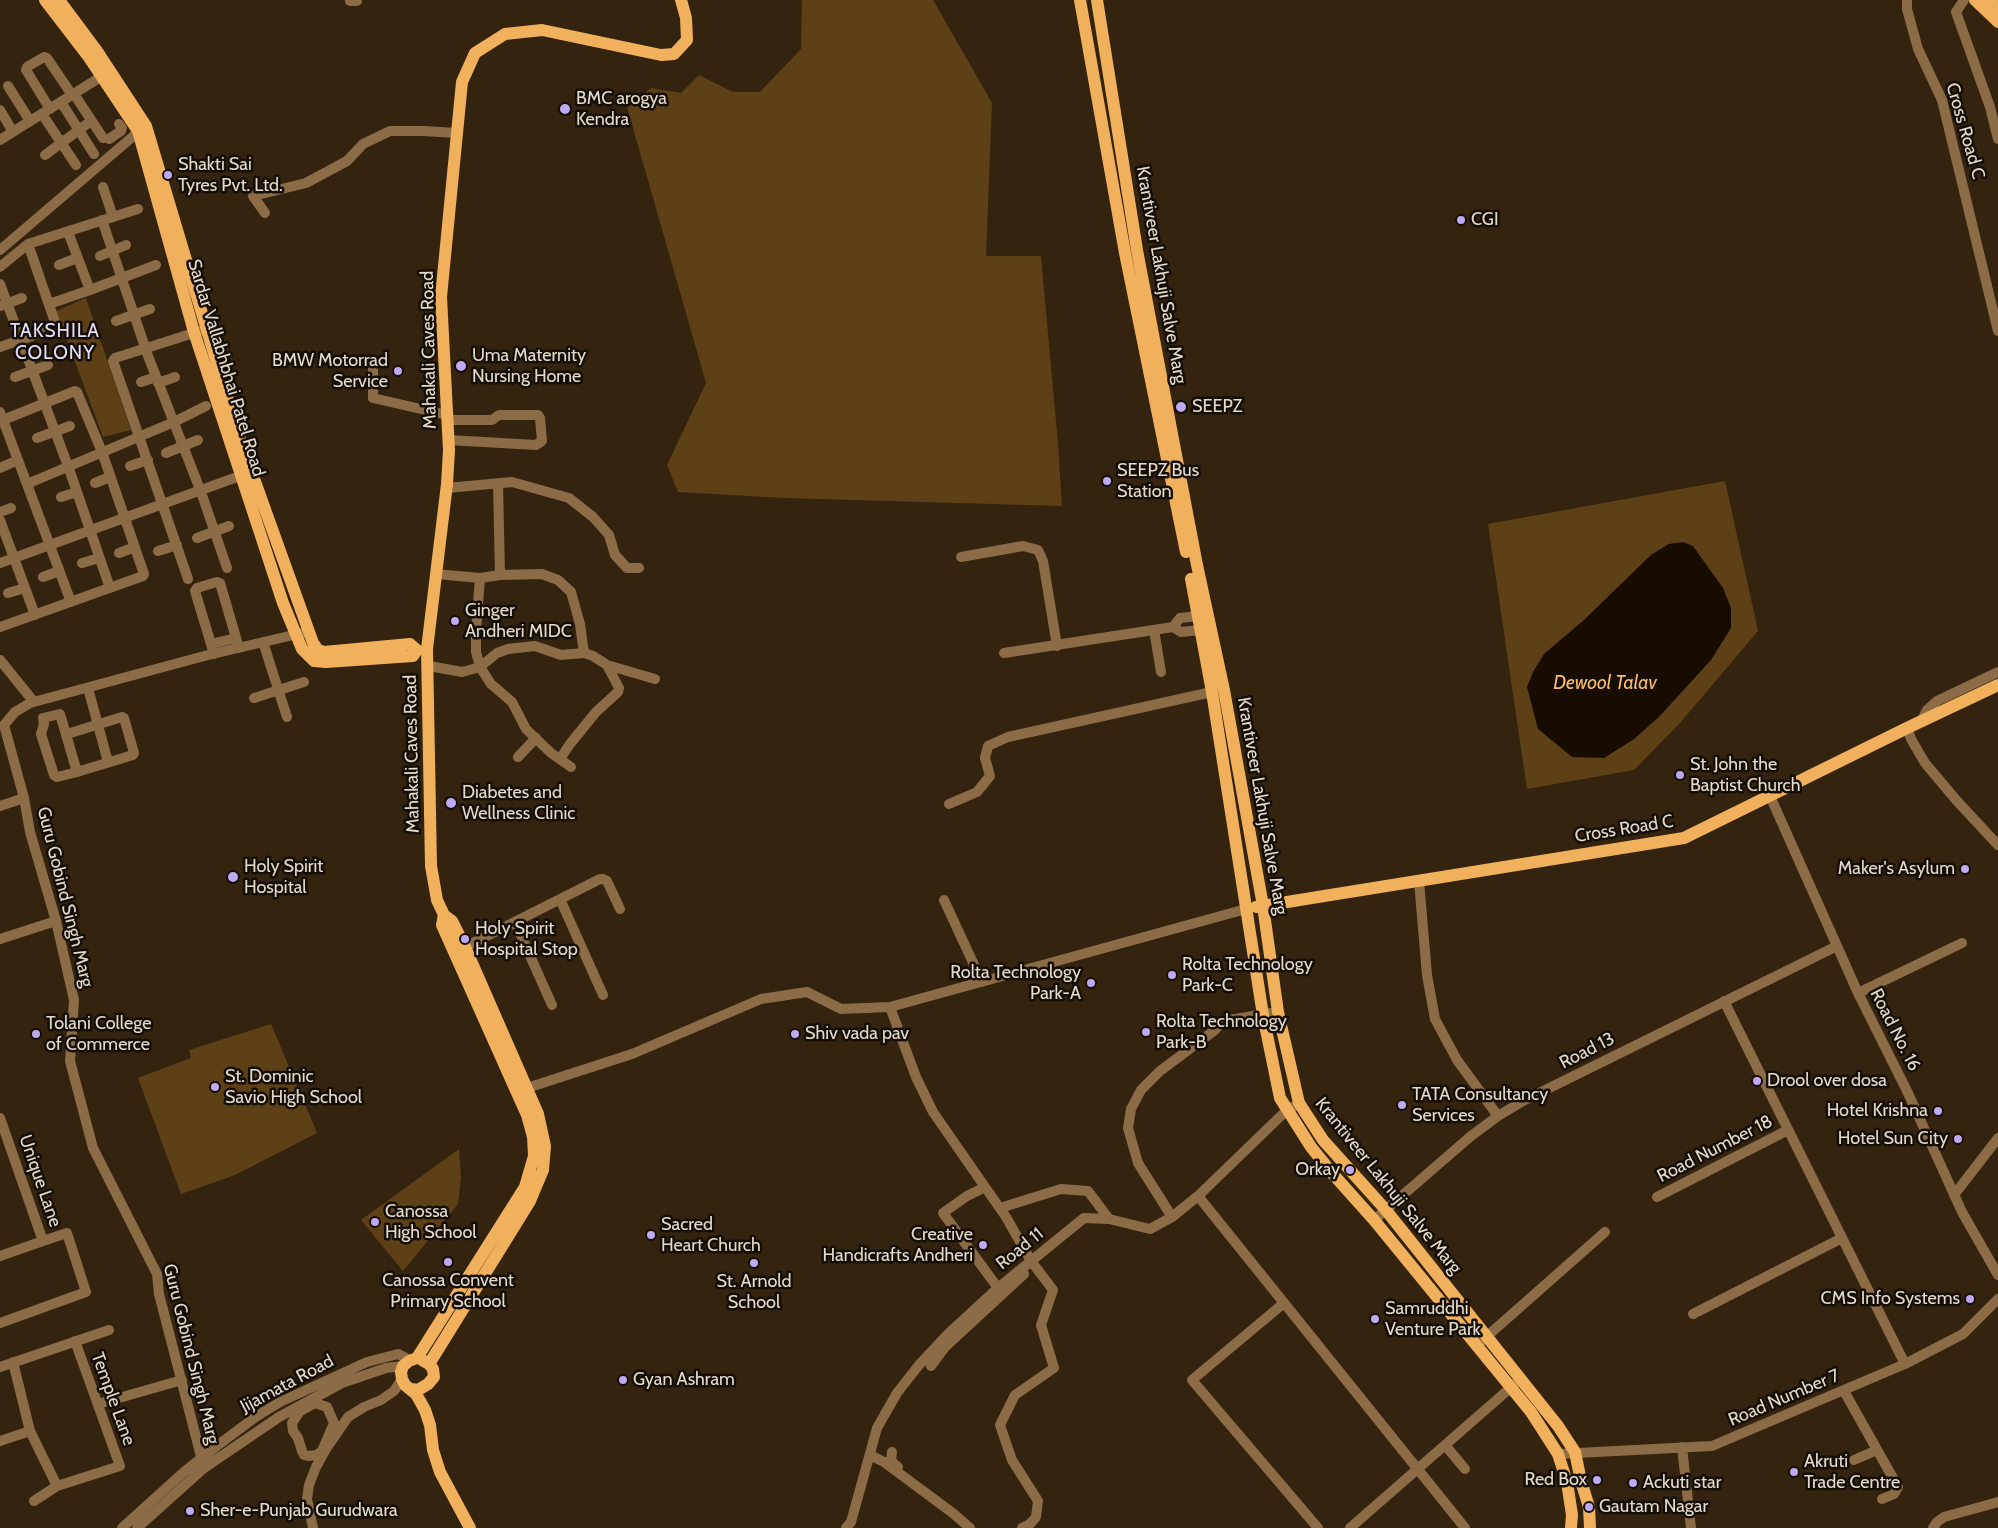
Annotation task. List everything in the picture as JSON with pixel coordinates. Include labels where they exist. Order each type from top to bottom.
[{"type":"main road","name":"Sardar Vallabhbhai Patel Road","points":[[45,0],[107,74]]},
{"type":"main road","name":"Sardar Vallabhbhai Patel Road","points":[[59,0],[142,128],[200,331],[246,474],[283,603],[302,633],[302,649],[314,661],[326,662],[413,656],[422,650]]},
{"type":"main road","name":"Mahakali Caves Road","points":[[412,1366],[530,1201],[543,1170],[545,1146],[538,1114],[527,1088],[459,950],[442,925],[444,915],[437,900],[431,866],[428,666],[422,650],[436,574],[446,488],[448,440],[441,297],[462,82],[475,53],[505,34],[542,30],[661,55],[674,54],[687,40],[686,18],[681,0]]},
{"type":"main road","name":"Krantiveer Lakhuji Salve Marg","points":[[1080,0],[1131,252],[1224,690],[1262,906],[1278,1012],[1299,1103],[1324,1140],[1385,1209],[1486,1336],[1558,1454],[1567,1482],[1572,1528]]},
{"type":"main road","name":"Krantiveer Lakhuji Salve Marg","points":[[1097,0],[1131,252],[1212,692],[1263,1015],[1280,1098],[1311,1146],[1332,1173],[1374,1220],[1476,1346],[1558,1426],[1575,1452],[1589,1507],[1590,1528]]},
{"type":"main road","points":[[1975,0],[1998,22]]},
{"type":"main road","points":[[1989,0],[1998,9]]},
{"type":"main road","name":"Cross Road C","points":[[1246,908],[1684,838],[1998,685]]},
{"type":"main road","name":"Mahakali Caves Road","points":[[412,1366],[525,1187],[534,1156],[533,1137],[527,1115],[459,950]]},
{"type":"main road","points":[[425,1410],[433,1369],[412,1366],[405,1385],[411,1389],[425,1410],[430,1425],[433,1450],[440,1472],[470,1528]]},
{"type":"main road","points":[[411,1389],[418,1390],[430,1381]]},
{"type":"street","name":"Cross Road C","points":[[1907,0],[1907,9],[1918,49],[1942,100],[1998,331]]},
{"type":"street","points":[[1964,0],[1956,12],[1990,107],[1998,139]]},
{"type":"street","points":[[76,165],[61,143],[26,70],[27,67],[44,57],[92,121],[116,149]]},
{"type":"street","points":[[0,140],[107,74]]},
{"type":"street","points":[[8,86],[30,121]]},
{"type":"street","points":[[61,102],[94,154]]},
{"type":"street","points":[[0,110],[13,132]]},
{"type":"street","points":[[45,155],[92,121]]},
{"type":"street","points":[[106,136],[121,131],[120,124]]},
{"type":"street","points":[[0,250],[142,128]]},
{"type":"street","points":[[265,213],[253,196],[306,183],[347,161],[363,144],[390,131],[424,131],[456,134]]},
{"type":"street","points":[[103,187],[113,217]]},
{"type":"street","points":[[0,267],[28,244],[138,209]]},
{"type":"street","points":[[102,220],[145,348],[201,492],[227,568]]},
{"type":"street","points":[[68,232],[90,290]]},
{"type":"street","points":[[0,348],[56,326],[28,244]]},
{"type":"street","points":[[100,256],[126,246]]},
{"type":"street","points":[[59,265],[78,258]]},
{"type":"street","points":[[49,304],[156,264]]},
{"type":"street","points":[[0,284],[3,305],[20,340],[68,466],[110,588]]},
{"type":"street","points":[[3,305],[22,298]]},
{"type":"street","points":[[116,321],[150,309]]},
{"type":"street","points":[[188,579],[113,361],[115,358],[200,331]]},
{"type":"street","points":[[15,377],[48,365]]},
{"type":"street","points":[[373,367],[373,398],[447,417],[492,420],[499,415],[538,415],[540,418],[542,441],[536,445],[448,440]]},
{"type":"street","points":[[141,382],[175,376]]},
{"type":"street","points":[[0,626],[35,615],[110,588],[144,575],[102,452],[76,392],[44,404],[2,416],[71,602]]},
{"type":"street","points":[[27,484],[174,422],[206,406]]},
{"type":"street","points":[[37,438],[70,426]]},
{"type":"street","points":[[166,453],[198,440]]},
{"type":"street","points":[[0,468],[18,460]]},
{"type":"street","points":[[130,466],[148,460]]},
{"type":"street","points":[[0,563],[201,492],[246,474]]},
{"type":"street","points":[[95,483],[110,477]]},
{"type":"street","points":[[446,488],[512,482],[569,498],[593,517],[609,535],[615,554],[627,568],[639,568]]},
{"type":"street","points":[[498,483],[500,575]]},
{"type":"street","points":[[61,498],[77,492]]},
{"type":"street","points":[[0,512],[11,508]]},
{"type":"street","points":[[0,520],[35,615]]},
{"type":"street","points":[[197,538],[230,526]]},
{"type":"street","points":[[158,551],[176,545]]},
{"type":"street","points":[[961,556],[1023,546],[1038,550],[1043,561],[1057,646]]},
{"type":"street","points":[[119,553],[135,547]]},
{"type":"street","points":[[82,563],[99,558]]},
{"type":"street","points":[[44,577],[59,571]]},
{"type":"street","points":[[436,574],[480,578],[500,575],[542,574],[558,580],[571,592],[580,624],[584,653]]},
{"type":"street","points":[[480,578],[476,631],[476,652],[480,667],[491,684],[512,702],[526,729],[560,759],[571,766]]},
{"type":"street","points":[[212,649],[195,591],[197,588],[217,582],[220,583],[237,643]]},
{"type":"street","points":[[8,593],[25,588]]},
{"type":"street","points":[[1173,627],[1180,618],[1198,616]]},
{"type":"street","points":[[1004,653],[1173,627],[1181,632],[1201,630]]},
{"type":"street","points":[[1154,630],[1161,672]]},
{"type":"street","name":"Guru Gobind Singh Marg","points":[[202,1463],[160,1294],[157,1274],[93,1148],[70,1060],[74,1000],[56,921],[30,832],[24,798],[4,725],[15,712],[34,702],[88,688],[212,649],[237,643],[264,642],[302,633]]},
{"type":"street","points":[[264,642],[287,717]]},
{"type":"street","points":[[428,666],[462,672],[480,667],[497,653],[508,649],[535,646],[561,654],[584,653],[608,665],[655,679]]},
{"type":"street","points":[[0,660],[34,702]]},
{"type":"street","points":[[560,759],[596,712],[618,692],[619,688],[608,665]]},
{"type":"street","points":[[1926,719],[1927,710],[1937,701],[1998,672]]},
{"type":"street","points":[[254,698],[304,682]]},
{"type":"street","points":[[88,688],[108,762]]},
{"type":"street","points":[[949,804],[977,792],[990,776],[986,758],[988,746],[1008,737],[1212,692]]},
{"type":"street","points":[[67,734],[124,717],[134,753],[133,755],[77,772],[57,777],[55,776],[41,734],[44,724],[43,718],[60,714],[77,772]]},
{"type":"street","points":[[1907,728],[1925,763],[1998,845]]},
{"type":"street","points":[[518,757],[536,738]]},
{"type":"street","name":"Road No. 16","points":[[1770,796],[1836,946],[1908,1093],[1962,1212],[1998,1275]]},
{"type":"street","points":[[0,806],[24,798]]},
{"type":"street","points":[[459,950],[604,879],[607,881],[620,909]]},
{"type":"street","points":[[1419,881],[1427,975],[1435,1019],[1457,1060],[1498,1116]]},
{"type":"street","points":[[560,899],[603,995]]},
{"type":"street","points":[[944,900],[982,982]]},
{"type":"street","points":[[527,1088],[632,1054],[761,999],[807,992],[841,1009],[890,1007],[1246,908]]},
{"type":"street","points":[[0,939],[56,921]]},
{"type":"street","points":[[515,922],[552,1005]]},
{"type":"street","points":[[1858,992],[1962,943]]},
{"type":"street","name":"Road 13","points":[[1374,1220],[1471,1136],[1498,1116],[1523,1101],[1836,946]]},
{"type":"street","points":[[1724,1001],[1904,1364]]},
{"type":"street","points":[[890,1007],[916,1077],[933,1112],[1000,1208],[1032,1263],[1053,1288],[1041,1325],[1054,1368],[1015,1395],[1000,1425],[1012,1460],[1038,1501],[1036,1517],[1030,1524],[1022,1528]]},
{"type":"street","points":[[1172,1217],[1138,1163],[1128,1128],[1131,1109],[1141,1090],[1160,1071],[1215,1030],[1223,1021],[1278,1012]]},
{"type":"street","name":"Road 11","points":[[846,1528],[851,1522],[877,1428],[897,1393],[919,1365],[948,1334],[998,1288],[1032,1263],[1084,1218],[1109,1219],[1150,1229],[1172,1217],[1198,1196],[1287,1110],[1299,1103]]},
{"type":"street","name":"Unique Lane","points":[[0,1118],[43,1241],[0,1256]]},
{"type":"street","name":"Road Number 18","points":[[1657,1197],[1788,1130]]},
{"type":"street","points":[[1954,1195],[1998,1138]]},
{"type":"street","points":[[985,1187],[967,1196],[944,1213],[998,1288]]},
{"type":"street","points":[[1000,1208],[1061,1189],[1088,1191],[1109,1219]]},
{"type":"street","points":[[1198,1196],[1465,1528]]},
{"type":"street","points":[[1476,1346],[1605,1232]]},
{"type":"street","points":[[0,1323],[86,1292],[67,1233],[43,1241]]},
{"type":"street","points":[[1693,1314],[1842,1238]]},
{"type":"street","points":[[931,1366],[945,1347],[1032,1263]]},
{"type":"street","name":"Road Number 7","points":[[1558,1454],[1712,1446],[1844,1391],[1904,1364],[1963,1334],[1998,1299]]},
{"type":"street","points":[[1284,1303],[1192,1380],[1318,1528]]},
{"type":"street","points":[[0,1367],[109,1330]]},
{"type":"street","name":"Temple Lane","points":[[34,1501],[56,1486],[120,1466],[75,1341]]},
{"type":"street","name":"Jijamata Road","points":[[122,1528],[135,1525],[202,1463],[257,1416],[280,1402],[344,1372],[388,1356],[398,1354],[412,1366]]},
{"type":"street","points":[[13,1362],[30,1431],[56,1486]]},
{"type":"street","points":[[313,1528],[308,1498],[309,1485],[316,1466],[336,1429],[327,1407],[318,1403],[307,1404],[292,1423],[293,1432],[304,1455],[317,1455],[322,1451],[336,1429],[348,1417],[364,1406],[381,1400],[394,1391],[412,1366]]},
{"type":"street","name":"Jijamata Road","points":[[202,1463],[279,1417],[307,1404],[342,1383],[386,1368],[412,1366]]},
{"type":"street","points":[[98,1404],[182,1380]]},
{"type":"street","points":[[1350,1528],[1515,1383]]},
{"type":"street","points":[[1844,1391],[1898,1487],[1894,1494],[1882,1499]]},
{"type":"street","points":[[0,1442],[30,1431]]},
{"type":"street","points":[[1445,1445],[1465,1468]]},
{"type":"street","points":[[1682,1447],[1691,1528]]},
{"type":"street","points":[[1854,1460],[1877,1450]]},
{"type":"street","points":[[892,1452],[890,1459],[892,1463],[954,1508],[956,1511],[954,1514]]},
{"type":"street","points":[[870,1455],[884,1462],[970,1528]]},
{"type":"street","points":[[1933,1528],[1937,1522],[1944,1518],[1998,1502]]},
{"type":"shaded area","points":[[802,0],[933,0],[992,103],[986,256],[1041,256],[1062,506],[785,498],[678,492],[667,465],[706,383],[627,107],[651,88],[681,93],[699,75],[733,92],[760,92],[801,49]]},
{"type":"shaded area","points":[[86,298],[131,430],[103,437],[56,311]]},
{"type":"shaded area","points":[[1725,481],[1758,631],[1680,723],[1634,770],[1527,789],[1488,524]],"holes":[[[1683,543],[1544,654],[1583,621],[1651,555],[1669,544]]]},
{"type":"shaded area","points":[[271,1024],[317,1133],[235,1175],[181,1194],[138,1078],[191,1058],[189,1050]]},
{"type":"shaded area","points":[[459,1149],[461,1178],[458,1204],[403,1271],[361,1220]]},
{"type":"water","name":"Dewool Talav","points":[[1683,542],[1693,546],[1723,588],[1731,608],[1731,628],[1711,660],[1659,717],[1634,739],[1604,758],[1572,757],[1538,729],[1527,687],[1533,672],[1544,654],[1583,621],[1651,555],[1669,544]]},
{"type":"place","name":"BMC arogya Kendra","points":[[565,109]]},
{"type":"place","name":"Shakti Sai Tyres Pvt. Ltd.","points":[[168,175]]},
{"type":"place","name":"CGI","points":[[1461,220]]},
{"type":"place","name":"Uma Maternity Nursing Home","points":[[461,366]]},
{"type":"place","name":"BMW Motorrad Service","points":[[398,371]]},
{"type":"place","name":"SEEPZ","points":[[1181,407]]},
{"type":"place","name":"SEEPZ Bus Station","points":[[1107,481]]},
{"type":"place","name":"Ginger Andheri MIDC","points":[[455,621]]},
{"type":"place","name":"St. John the Baptist Church","points":[[1680,775]]},
{"type":"place","name":"Diabetes and Wellness Clinic","points":[[451,803]]},
{"type":"place","name":"Maker's Asylum","points":[[1965,869]]},
{"type":"place","name":"Holy Spirit Hospital","points":[[233,877]]},
{"type":"place","name":"Holy Spirit Hospital Stop","points":[[465,939]]},
{"type":"place","name":"Rolta Technology Park-C","points":[[1172,975]]},
{"type":"place","name":"Rolta Technology Park-A","points":[[1091,983]]},
{"type":"place","name":"Rolta Technology Park-B","points":[[1146,1032]]},
{"type":"place","name":"Tolani College of Commerce","points":[[36,1034]]},
{"type":"place","name":"Shiv vada pav","points":[[795,1034]]},
{"type":"place","name":"Drool over dosa","points":[[1757,1081]]},
{"type":"place","name":"St. Dominic Savio High School","points":[[215,1087]]},
{"type":"place","name":"TATA Consultancy Services","points":[[1402,1105]]},
{"type":"place","name":"Hotel Krishna","points":[[1938,1111]]},
{"type":"place","name":"Hotel Sun City","points":[[1958,1139]]},
{"type":"place","name":"Orkay","points":[[1350,1170]]},
{"type":"place","name":"Canossa High School","points":[[375,1222]]},
{"type":"place","name":"Sacred Heart Church","points":[[651,1235]]},
{"type":"place","name":"Creative Handicrafts Andheri","points":[[983,1245]]},
{"type":"place","name":"Canossa Convent Primary School","points":[[448,1262]]},
{"type":"place","name":"St. Arnold School","points":[[754,1263]]},
{"type":"place","name":"CMS Info Systems","points":[[1970,1299]]},
{"type":"place","name":"Samruddhi Venture Park","points":[[1375,1319]]},
{"type":"place","name":"Gyan Ashram","points":[[623,1380]]},
{"type":"place","name":"Akruti Trade Centre","points":[[1794,1472]]},
{"type":"place","name":"Red Box","points":[[1597,1480]]},
{"type":"place","name":"Ackuti star","points":[[1633,1483]]},
{"type":"place","name":"Gautam Nagar","points":[[1589,1507]]},
{"type":"place","name":"Sher-e-Punjab Gurudwara","points":[[190,1511]]},
{"type":"district","name":"TAKSHILA COLONY","points":[[55,342]]}]
